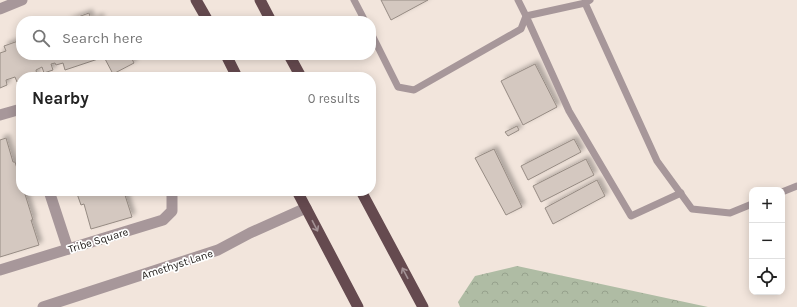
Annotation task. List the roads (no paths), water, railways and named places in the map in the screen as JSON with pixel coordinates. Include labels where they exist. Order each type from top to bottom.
[{"type":"highway","points":[[196,0],[205,16]]},
{"type":"highway","points":[[260,0],[268,16]]},
{"type":"highway","points":[[228,60],[234,72]]},
{"type":"highway","points":[[292,60],[298,72]]},
{"type":"highway","points":[[300,196],[358,307]]},
{"type":"highway","points":[[365,196],[423,307]]},
{"type":"street","points":[[0,9],[22,0]]},
{"type":"street","points":[[0,115],[16,110]]},
{"type":"street","points":[[51,196],[68,249]]},
{"type":"street","name":"Tribe Square","points":[[0,270],[163,220],[172,211],[172,196]]},
{"type":"street","name":"Amethyst Lane","points":[[43,307],[218,250],[250,233],[306,208]]},
{"type":"lane","points":[[354,0],[362,16]]},
{"type":"lane","points":[[518,0],[569,111],[631,216],[681,194]]},
{"type":"lane","points":[[526,16],[587,2],[657,161],[692,209],[730,213],[749,205]]},
{"type":"lane","points":[[376,43],[398,87],[414,90],[521,29],[526,16]]},
{"type":"lane","points":[[785,191],[797,186]]}]
